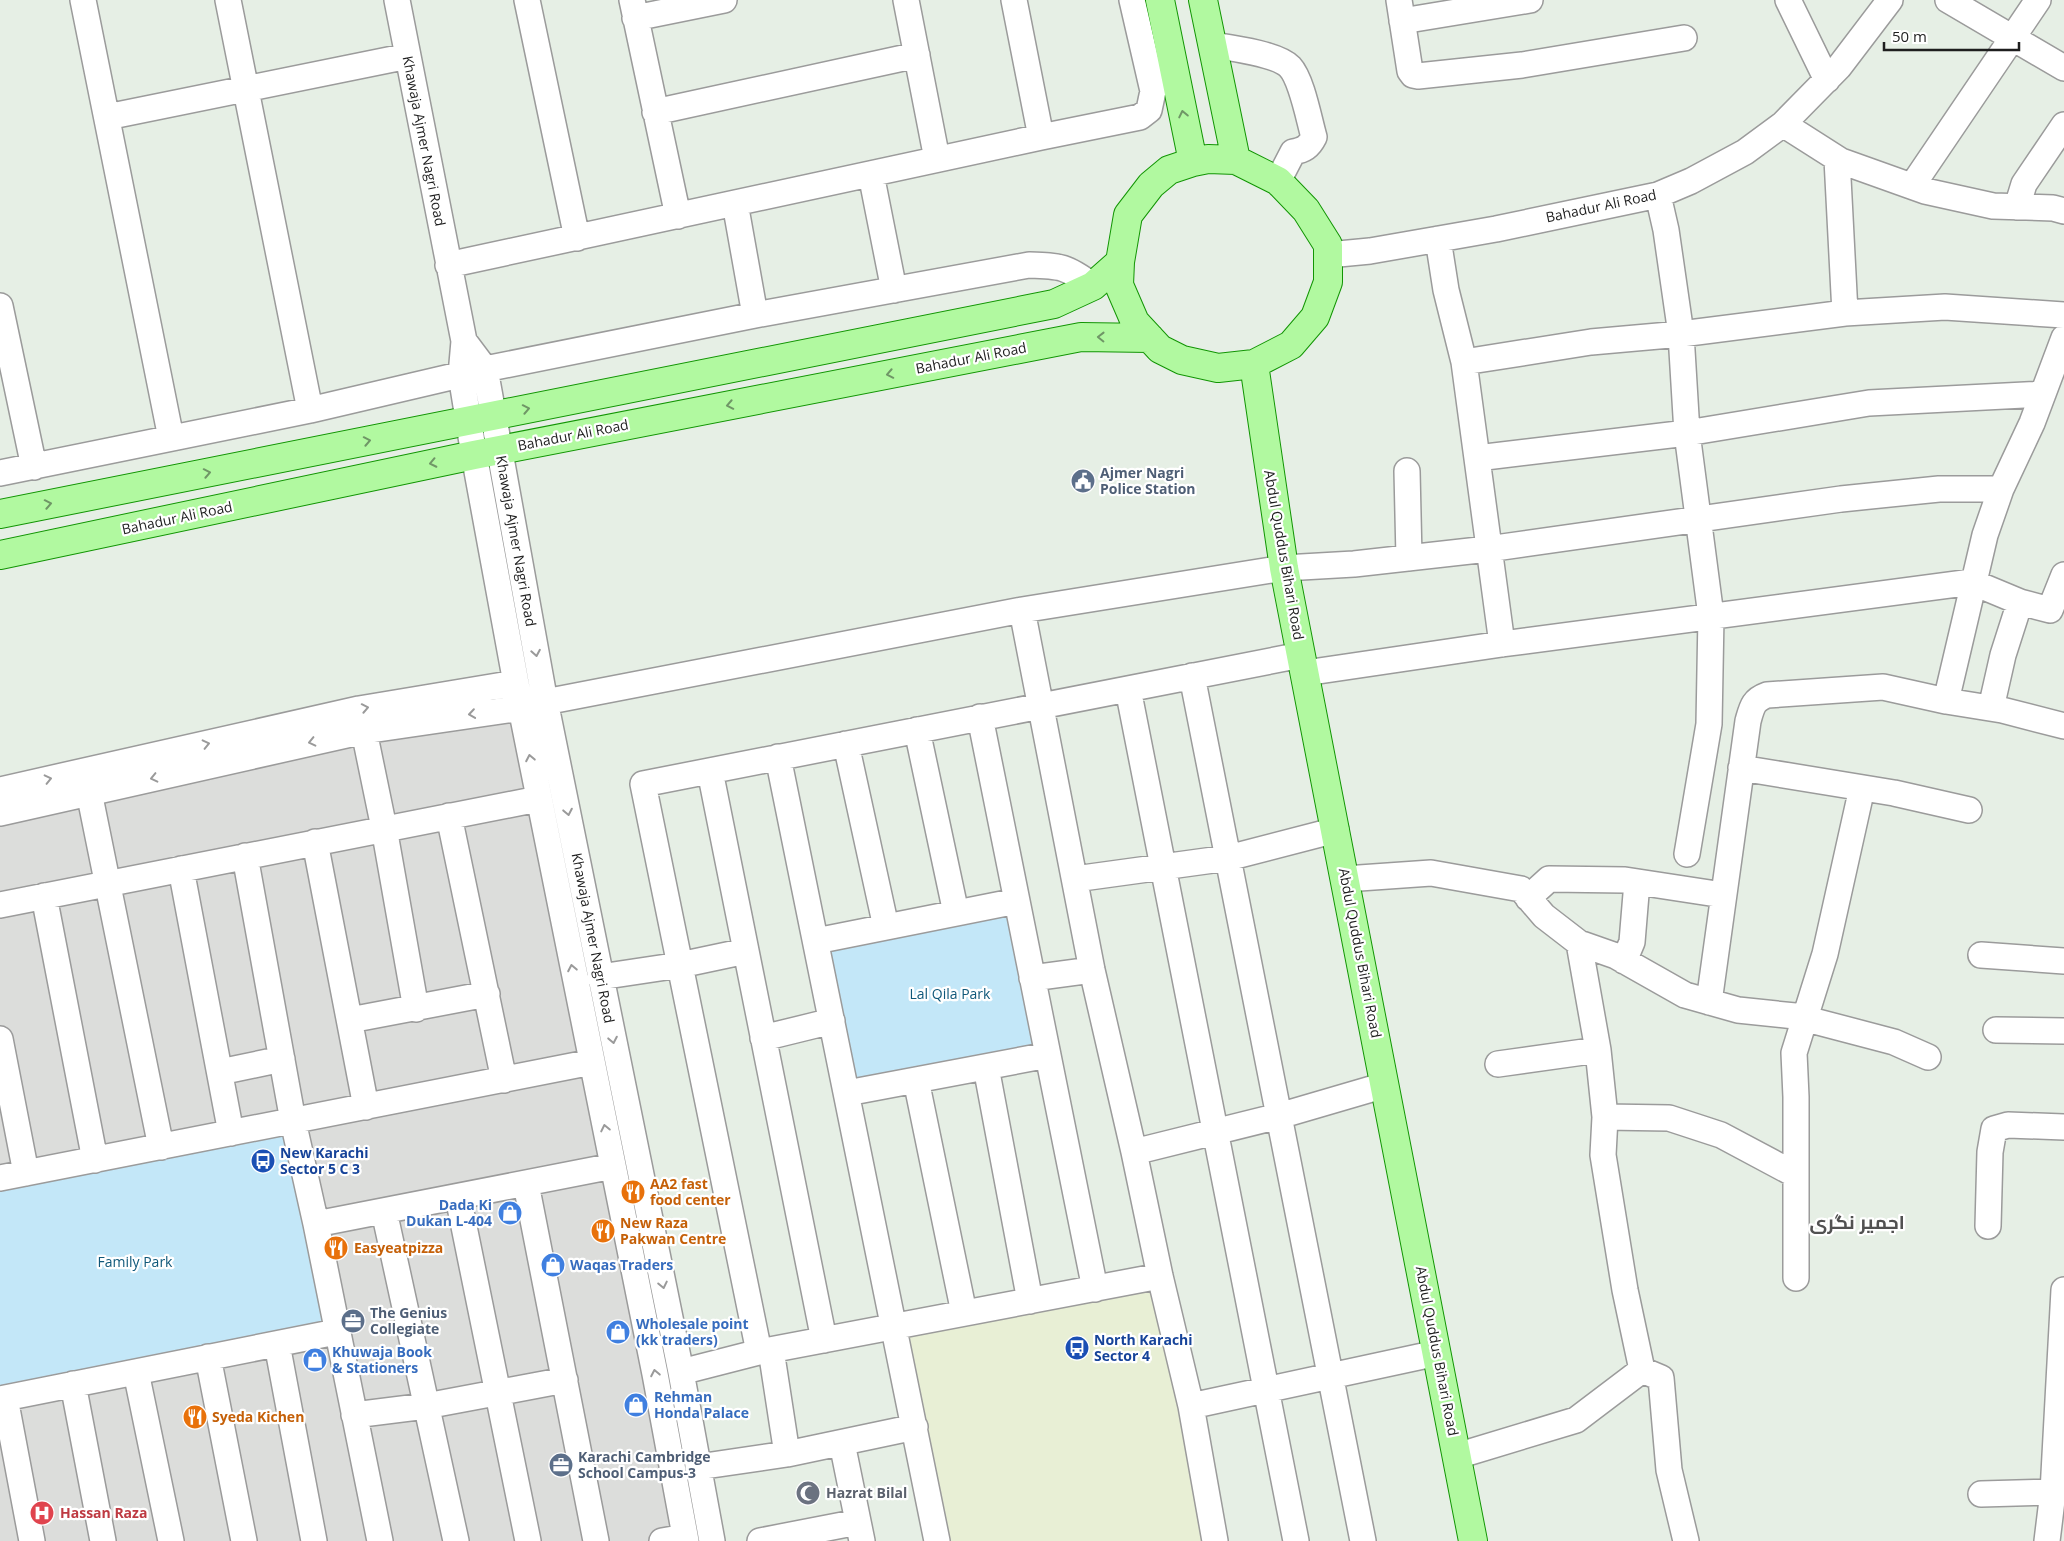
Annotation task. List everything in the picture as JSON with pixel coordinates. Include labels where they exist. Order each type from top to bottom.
[{"type":"main road","points":[[1160,0],[1193,162]]},
{"type":"main road","points":[[1203,0],[1236,160]]},
{"type":"main road","points":[[1236,160],[1278,181],[1306,210],[1328,246],[1328,282],[1315,316],[1291,345],[1254,364],[1218,368],[1182,360],[1160,348],[1135,322],[1119,284],[1120,262],[1128,215],[1150,185],[1169,170],[1193,162],[1236,160]]},
{"type":"main road","points":[[0,514],[1054,304],[1093,286],[1120,262]]},
{"type":"main road","name":"Bahadur Ali Road","points":[[0,555],[487,452],[1081,337],[1150,338]]},
{"type":"main road","name":"Abdul Quddus Bihari Road","points":[[1254,364],[1284,568],[1473,1541]]},
{"type":"street","points":[[84,0],[171,438]]},
{"type":"street","points":[[228,0],[310,410]]},
{"type":"street","name":"Khawaja Ajmer Nagri Road","points":[[397,0],[464,341],[461,374],[481,418],[520,708],[655,1374],[678,1498],[678,1540]]},
{"type":"street","points":[[526,0],[577,238]]},
{"type":"street","points":[[678,216],[633,9],[724,0]]},
{"type":"street","points":[[906,0],[937,159]]},
{"type":"street","points":[[1014,0],[1041,137]]},
{"type":"street","points":[[448,265],[1140,117],[1149,110],[1153,91],[1132,0]]},
{"type":"street","points":[[1788,0],[1827,80]]},
{"type":"street","name":"Bahadur Ali Road","points":[[1328,255],[1370,251],[1496,229],[1658,195],[1691,181],[1745,152],[1783,124],[1839,67],[1890,0]]},
{"type":"street","points":[[1948,0],[2064,68]]},
{"type":"street","points":[[1912,186],[2011,37],[2038,0]]},
{"type":"street","points":[[1517,1],[1401,11],[1410,71],[1413,75],[1418,76],[1522,65],[1684,38]]},
{"type":"street","points":[[1212,44],[1265,55],[1289,66],[1294,72],[1314,137],[1310,145],[1302,150],[1293,152],[1278,181]]},
{"type":"street","points":[[655,112],[917,55]]},
{"type":"street","points":[[107,116],[408,56]]},
{"type":"street","points":[[1783,124],[1838,159],[1912,186],[1993,206],[2053,208],[2064,211]]},
{"type":"street","points":[[2017,207],[2024,184],[2064,124]]},
{"type":"street","points":[[1838,159],[1844,313]]},
{"type":"street","points":[[871,174],[894,290]]},
{"type":"street","points":[[1658,195],[1666,230],[1681,334],[1687,433],[1711,616],[1709,724],[1687,854]]},
{"type":"street","points":[[735,203],[755,315]]},
{"type":"street","points":[[1438,239],[1446,290],[1464,362],[1502,644]]},
{"type":"street","points":[[0,474],[310,410],[485,369],[755,315],[1029,265],[1055,266],[1072,270],[1093,286]]},
{"type":"street","points":[[0,306],[34,467]]},
{"type":"street","points":[[1464,362],[1592,342],[1681,334],[1844,313],[1945,307],[2064,315]]},
{"type":"street","points":[[1946,701],[1972,582],[1985,535],[2001,489],[2044,394],[2064,338]]},
{"type":"street","name":"Khawaja Ajmer Nagri Road","points":[[464,341],[485,369],[481,418]]},
{"type":"street","points":[[1476,458],[1687,433],[1869,403],[2044,394]]},
{"type":"street","name":"Khawaja Ajmer Nagri Road","points":[[487,452],[546,702],[681,1372],[712,1541]]},
{"type":"street","points":[[1407,471],[1409,558]]},
{"type":"street","points":[[546,702],[1022,610],[1284,568],[1354,564],[1488,549],[1698,521],[1841,499],[1939,489],[2001,489]]},
{"type":"street","points":[[787,1454],[642,784],[1192,676],[1502,644],[1972,582],[2020,602],[2050,610],[2064,575]]},
{"type":"street","points":[[1991,708],[2003,655],[2020,602]]},
{"type":"street","points":[[1022,610],[1092,970],[1191,1406],[1216,1541]]},
{"type":"street","points":[[1192,676],[1363,1541]]},
{"type":"street","points":[[0,790],[359,709],[516,683]]},
{"type":"street","points":[[1709,1002],[1748,720],[1753,703],[1762,697],[1883,687],[1946,701],[1991,708],[2064,726]]},
{"type":"street","points":[[1128,688],[1296,1541]]},
{"type":"street","points":[[0,812],[364,731],[520,708]]},
{"type":"street","points":[[980,717],[1095,1289]]},
{"type":"street","points":[[918,730],[956,913]]},
{"type":"street","points":[[364,731],[384,828],[416,1009]]},
{"type":"street","points":[[846,744],[886,927]]},
{"type":"street","points":[[778,757],[937,1541]]},
{"type":"street","points":[[1742,768],[1862,788],[1969,810]]},
{"type":"street","points":[[710,770],[824,1340]]},
{"type":"street","points":[[1796,1278],[1794,1053],[1825,954],[1862,788]]},
{"type":"street","points":[[90,792],[161,1147]]},
{"type":"street","points":[[0,905],[538,799]]},
{"type":"street","points":[[448,816],[504,1080]]},
{"type":"street","points":[[1075,879],[1228,858],[1336,830]]},
{"type":"street","points":[[315,842],[366,1106]]},
{"type":"street","points":[[246,856],[293,1121],[316,1224],[336,1332],[380,1541]]},
{"type":"street","points":[[181,869],[231,1133]]},
{"type":"street","points":[[1345,879],[1431,873],[1520,890],[1544,916],[1579,943],[1624,961],[1685,995],[1738,1010],[1795,1016],[1894,1042],[1928,1057]]},
{"type":"street","points":[[1528,898],[1549,879],[1637,882],[1724,895]]},
{"type":"street","points":[[1624,961],[1632,942],[1637,882]]},
{"type":"street","points":[[44,896],[94,1160]]},
{"type":"street","points":[[816,941],[1017,901]]},
{"type":"street","points":[[1579,943],[1598,1050],[1605,1117],[1603,1155],[1625,1290],[1642,1370]]},
{"type":"street","points":[[600,977],[680,965],[746,951]]},
{"type":"street","points":[[1981,955],[2064,961]]},
{"type":"street","points":[[1032,978],[1092,970]]},
{"type":"street","points":[[350,1020],[487,994]]},
{"type":"street","points":[[763,1038],[832,1021]]},
{"type":"street","points":[[1996,1030],[2064,1031]]},
{"type":"street","points":[[0,1038],[26,1173]]},
{"type":"street","points":[[1498,1064],[1598,1050]]},
{"type":"street","points":[[847,1093],[1048,1055]]},
{"type":"street","points":[[220,1072],[282,1059]]},
{"type":"street","points":[[0,1178],[592,1062]]},
{"type":"street","points":[[986,1067],[1030,1301]]},
{"type":"street","points":[[916,1080],[964,1313]]},
{"type":"street","points":[[1134,1152],[1279,1116],[1385,1085]]},
{"type":"street","points":[[1605,1117],[1669,1118],[1721,1135],[1796,1175]]},
{"type":"street","points":[[1988,1226],[1990,1152],[1994,1129],[2008,1125],[2064,1127]]},
{"type":"street","points":[[316,1224],[613,1166]]},
{"type":"street","points":[[526,1184],[596,1541]]},
{"type":"street","points":[[458,1197],[528,1541]]},
{"type":"street","points":[[384,1212],[456,1541]]},
{"type":"street","points":[[681,1372],[765,1351],[1160,1276]]},
{"type":"street","points":[[2047,1541],[2053,1492],[2064,1290]]},
{"type":"street","points":[[32,1541],[3,1399],[336,1332]]},
{"type":"street","points":[[277,1344],[314,1541]]},
{"type":"street","points":[[1191,1406],[1437,1353]]},
{"type":"street","points":[[208,1357],[244,1541]]},
{"type":"street","points":[[1457,1456],[1576,1420],[1642,1370]]},
{"type":"street","points":[[1642,1370],[1661,1378],[1669,1470],[1686,1541]]},
{"type":"street","points":[[136,1372],[171,1541]]},
{"type":"street","points":[[354,1415],[426,1406],[565,1380]]},
{"type":"street","points":[[73,1384],[103,1541]]},
{"type":"street","points":[[698,1467],[787,1454],[915,1428]]},
{"type":"street","points":[[760,1541],[860,1531],[842,1442]]},
{"type":"street","points":[[1981,1494],[2053,1492]]},
{"type":"street","points":[[678,1498],[702,1493]]},
{"type":"shaded area","points":[[515,720],[678,1541],[0,1541],[0,794]]},
{"type":"shaded area","points":[[1157,1278],[1209,1541],[938,1541],[895,1326]]},
{"type":"green space","name":"Lal Qila Park","points":[[1017,901],[1048,1055],[847,1093],[816,941]]},
{"type":"green space","name":"Family Park","points":[[293,1121],[336,1332],[0,1399],[0,1178]]},
{"type":"place","name":"Ajmer Nagri Police Station","points":[[1083,481]]},
{"type":"place","name":"New Karachi Sector 5 C 3","points":[[263,1161]]},
{"type":"place","name":"AA2 fast food center","points":[[633,1192]]},
{"type":"place","name":"Dada Ki Dukan L-404","points":[[510,1213]]},
{"type":"place","name":"New Raza Pakwan Centre","points":[[603,1231]]},
{"type":"place","name":"Easyeatpizza","points":[[336,1248]]},
{"type":"place","name":"Waqas Traders","points":[[553,1265]]},
{"type":"place","name":"The Genius Collegiate","points":[[353,1321]]},
{"type":"place","name":"Wholesale point (kk traders)","points":[[618,1332]]},
{"type":"place","name":"North Karachi Sector 4","points":[[1077,1348]]},
{"type":"place","name":"Khuwaja Book & Stationers","points":[[315,1360]]},
{"type":"place","name":"Rehman Honda Palace","points":[[636,1405]]},
{"type":"place","name":"Syeda Kichen","points":[[195,1417]]},
{"type":"place","name":"Karachi Cambridge School Campus-3","points":[[561,1465]]},
{"type":"place","name":"Hazrat Bilal","points":[[808,1493]]},
{"type":"place","name":"Hassan Raza","points":[[42,1513]]},
{"type":"district","name":"اجمیر نگری","points":[[1857,1222]]}]
